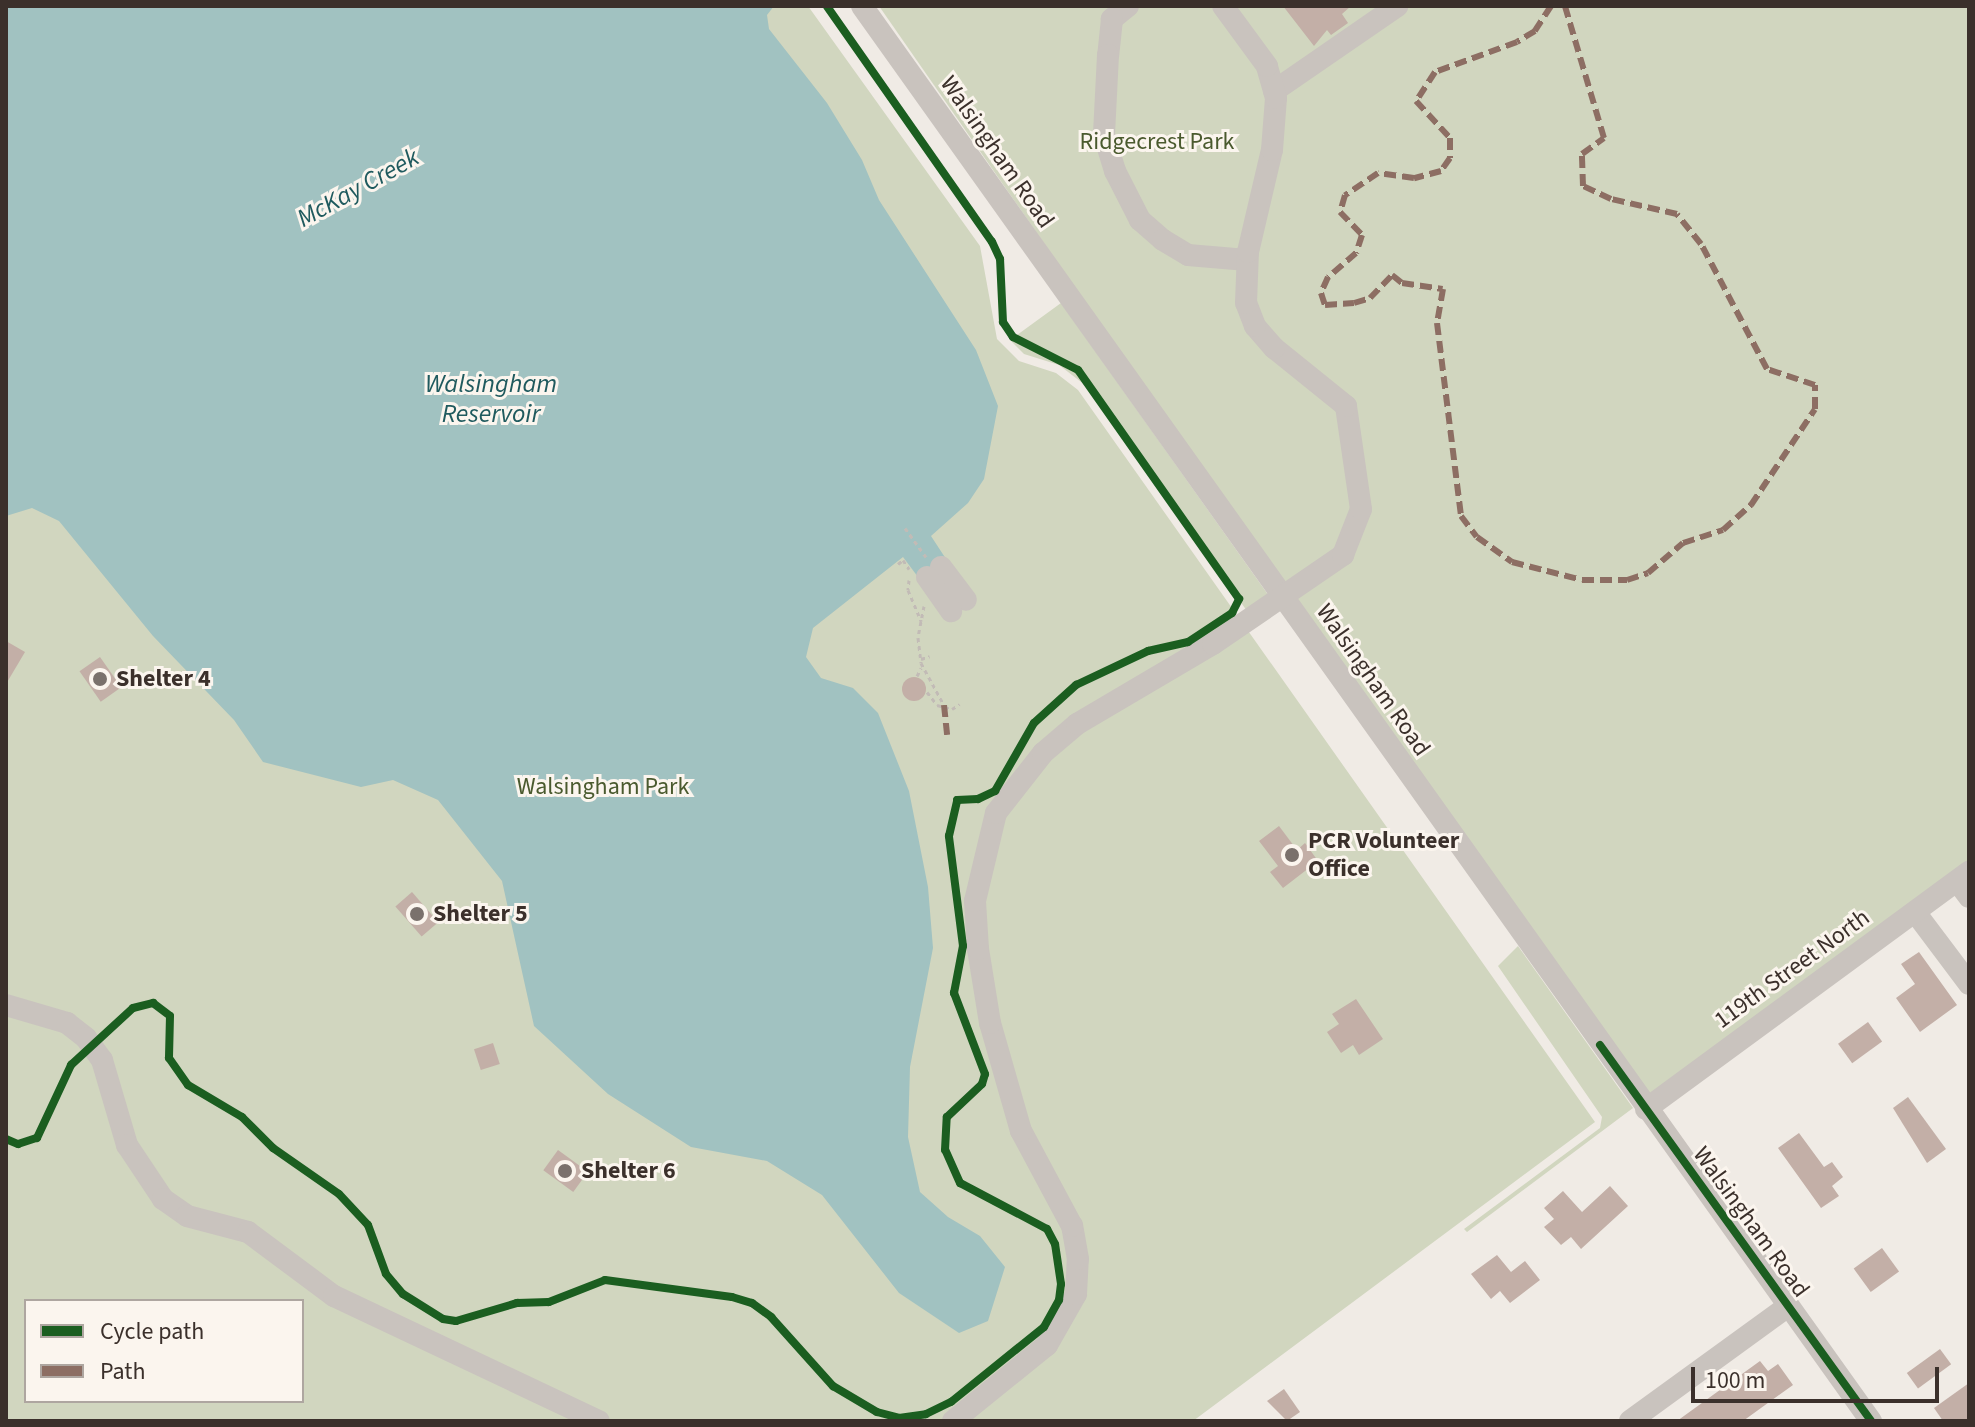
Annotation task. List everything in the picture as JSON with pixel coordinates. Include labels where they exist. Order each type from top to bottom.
[{"type":"street","name":"Walsingham Road","points":[[862,6],[1871,1421]]},
{"type":"street","points":[[1128,6],[1112,19],[1108,55],[1104,135],[1115,171],[1140,220],[1163,240],[1188,255],[1247,260]]},
{"type":"street","points":[[953,1421],[1047,1345],[1076,1294],[1078,1259],[1072,1226],[1021,1131],[990,1023],[980,964],[975,901],[996,813],[1043,753],[1077,724],[1167,673],[1343,555],[1361,509],[1346,406],[1274,348],[1255,326],[1246,303],[1247,260],[1272,150],[1274,91],[1267,66],[1223,6]]},
{"type":"street","points":[[1274,91],[1397,6]]},
{"type":"street","points":[[935,578],[958,606]]},
{"type":"street","name":"119th Street North","points":[[1646,1109],[1915,912],[1965,884]]},
{"type":"street","points":[[1915,912],[1960,954],[1969,984]]},
{"type":"street","points":[[6,1005],[67,1023],[86,1038],[102,1060],[127,1145],[163,1199],[187,1216],[248,1232],[334,1296],[478,1360],[552,1403],[599,1421]]},
{"type":"street","points":[[1630,1421],[1787,1307]]},
{"type":"path","points":[[905,528],[915,543]]},
{"type":"path","points":[[935,578],[924,605],[918,638],[923,667],[944,705]]},
{"type":"path","points":[[921,659],[930,656]]},
{"type":"path","points":[[917,676],[923,667]]},
{"type":"path","points":[[927,692],[935,704],[952,709],[960,704]]},
{"type":"green space","name":"Walsingham Park","points":[[6,6],[808,6],[980,246],[997,339],[1019,361],[1056,373],[1078,390],[1595,1122],[1193,1421],[6,1421]]},
{"type":"green space","name":"Ridgecrest Park","points":[[879,6],[1969,6],[1969,863],[1646,1109]]},
{"type":"green space","points":[[1061,303],[1269,596],[1247,611],[1085,385],[1059,365],[1024,354],[1010,340]]},
{"type":"green space","points":[[1518,946],[1633,1108],[1467,1232],[1464,1229],[1600,1128],[1602,1117],[1498,966]]},
{"type":"water","name":"Walsingham Reservoir","points":[[6,6],[774,6],[767,15],[769,29],[827,103],[862,160],[879,200],[976,350],[998,406],[984,479],[968,503],[931,536],[948,562],[921,581],[903,557],[813,628],[806,657],[821,678],[853,688],[878,713],[909,791],[928,887],[933,948],[910,1067],[908,1137],[920,1192],[948,1217],[980,1236],[1005,1267],[988,1321],[959,1333],[899,1293],[822,1195],[767,1161],[691,1147],[608,1094],[534,1026],[502,881],[438,800],[393,780],[361,787],[263,762],[234,720],[153,636],[59,521],[32,508],[6,516]]},
{"type":"building","points":[[1283,6],[1351,6],[1342,14],[1348,23],[1331,35],[1327,30],[1314,46]]},
{"type":"building","points":[[6,641],[25,652],[6,684]]},
{"type":"building","name":"Shelter 4","points":[[100,657],[121,687],[101,702],[80,671]]},
{"type":"building","points":[[914,677],[923,680],[926,689],[923,698],[914,701],[905,698],[902,689],[905,680]]},
{"type":"building","name":"PCR Volunteer Office","points":[[1279,826],[1297,850],[1305,843],[1318,861],[1283,888],[1270,872],[1278,866],[1259,841]]},
{"type":"building","name":"Shelter 5","points":[[412,892],[438,922],[422,937],[395,906]]},
{"type":"building","points":[[1919,952],[1957,1005],[1920,1032],[1896,998],[1915,984],[1901,964]]},
{"type":"building","points":[[1356,999],[1383,1039],[1359,1055],[1353,1045],[1341,1053],[1327,1032],[1339,1024],[1332,1014]]},
{"type":"building","points":[[1868,1022],[1882,1041],[1852,1063],[1838,1044]]},
{"type":"building","points":[[493,1043],[500,1064],[481,1070],[474,1049]]},
{"type":"building","points":[[1908,1097],[1946,1149],[1927,1163],[1893,1108]]},
{"type":"building","points":[[1799,1133],[1824,1167],[1832,1162],[1843,1177],[1832,1186],[1839,1196],[1821,1208],[1778,1148]]},
{"type":"building","name":"Shelter 6","points":[[558,1150],[588,1172],[573,1192],[543,1170]]},
{"type":"building","points":[[1610,1186],[1628,1206],[1581,1249],[1571,1237],[1561,1245],[1544,1227],[1554,1219],[1544,1208],[1563,1191],[1582,1212]]},
{"type":"building","points":[[1882,1248],[1899,1271],[1871,1292],[1854,1269]]},
{"type":"building","points":[[1497,1255],[1511,1272],[1525,1261],[1540,1280],[1510,1303],[1500,1291],[1491,1299],[1471,1274]]},
{"type":"building","points":[[1940,1349],[1951,1364],[1918,1388],[1907,1373]]},
{"type":"building","points":[[1760,1361],[1768,1371],[1778,1364],[1793,1385],[1743,1421],[1677,1421]]},
{"type":"building","points":[[1969,1383],[1969,1421],[1943,1421],[1934,1408]]},
{"type":"building","points":[[1284,1389],[1300,1412],[1287,1421],[1267,1401]]},
{"type":"marked path","points":[[1551,6],[1535,31],[1517,42],[1435,72],[1416,101],[1450,138],[1450,158],[1441,171],[1414,178],[1378,173],[1345,195],[1340,212],[1362,235],[1356,253],[1328,277],[1321,293],[1325,305],[1354,303],[1370,298],[1392,275],[1402,283],[1443,289],[1437,323],[1461,516],[1477,537],[1512,562],[1582,580],[1627,580],[1648,573],[1683,543],[1723,530],[1751,505],[1815,409],[1815,385],[1767,369],[1701,244],[1677,214],[1611,199],[1583,186],[1582,154],[1604,138],[1565,6]]},
{"type":"marked path","points":[[944,705],[947,735]]},
{"type":"cycle path","points":[[6,1139],[18,1144],[37,1138],[71,1065],[133,1008],[153,1003],[170,1016],[169,1058],[188,1085],[242,1117],[273,1148],[339,1194],[368,1225],[386,1274],[403,1294],[443,1319],[456,1321],[517,1303],[549,1302],[605,1280],[732,1297],[752,1303],[771,1317],[833,1386],[877,1412],[899,1418],[926,1414],[951,1402],[1044,1327],[1059,1300],[1061,1284],[1055,1244],[1047,1229],[960,1183],[945,1150],[947,1117],[982,1084],[985,1074],[954,993],[963,946],[949,836],[957,800],[978,799],[995,791],[1034,723],[1076,685],[1148,651],[1188,642],[1232,613],[1239,599],[1078,370],[1013,337],[1003,322],[1000,259],[992,242],[827,6]]},
{"type":"cycle path","points":[[1600,1045],[1871,1421]]},
{"type":"place","name":"Shelter 4","points":[[100,679]]},
{"type":"place","name":"PCR Volunteer Office","points":[[1292,855]]},
{"type":"place","name":"Shelter 5","points":[[417,914]]},
{"type":"place","name":"Shelter 6","points":[[565,1171]]},
{"type":"water label","name":"McKay Creek","points":[[358,188]]}]
